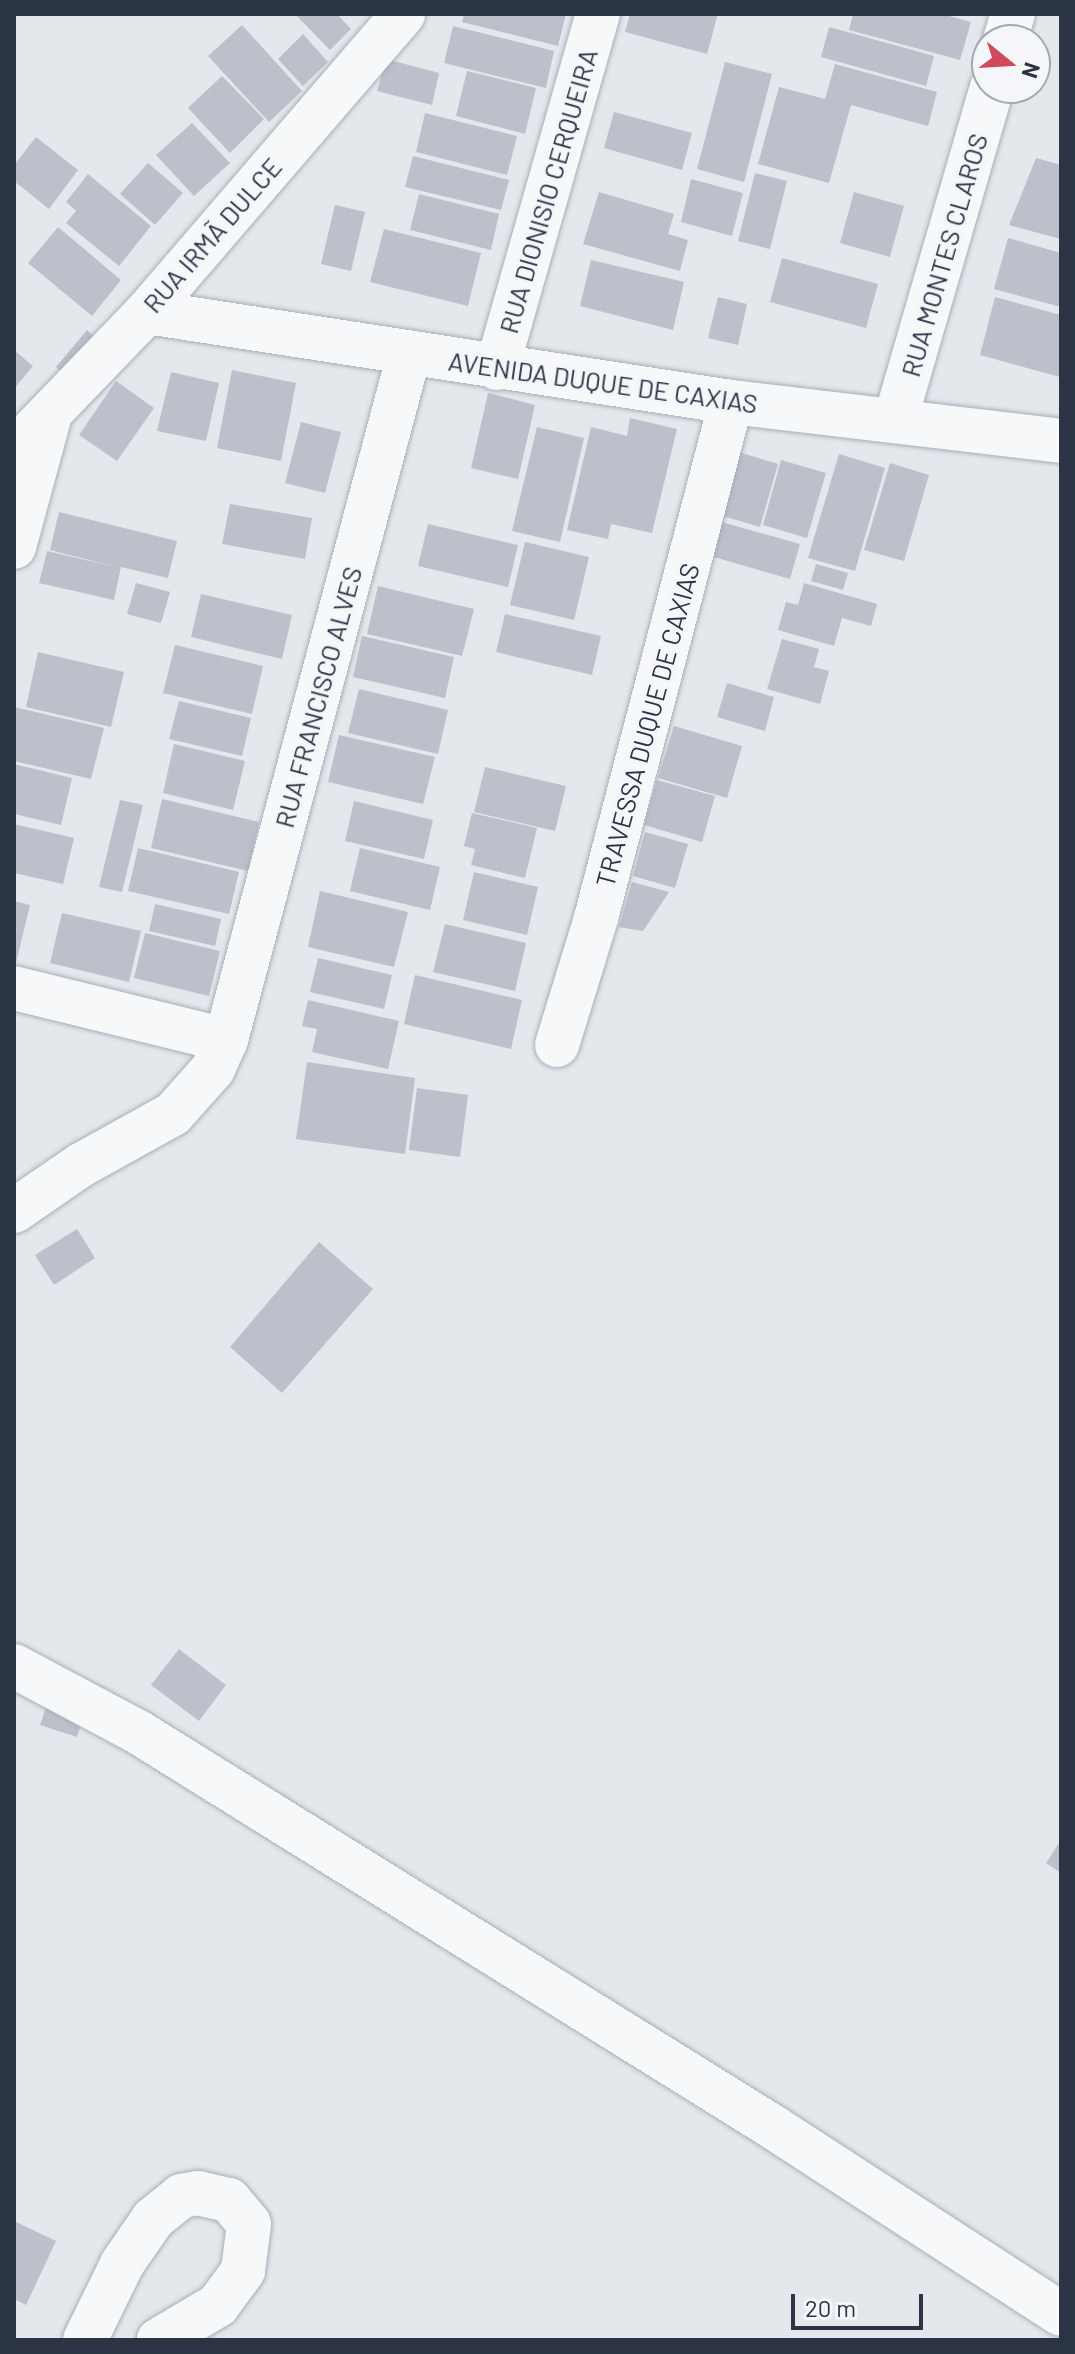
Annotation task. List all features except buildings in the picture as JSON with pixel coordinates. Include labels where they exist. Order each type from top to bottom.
[{"type":"street","name":"RUA IRMÃ DULCE","points":[[14,450],[52,407],[147,312],[403,14]]},
{"type":"street","name":"RUA DIONISIO CERQUEIRA","points":[[497,368],[598,14]]},
{"type":"street","name":"RUA MONTES CLAROS","points":[[895,421],[987,104]]},
{"type":"street","name":"AVENIDA DUQUE DE CAXIAS","points":[[147,312],[731,402],[1061,441]]},
{"type":"street","name":"RUA FRANCISCO ALVES","points":[[14,1211],[81,1165],[173,1114],[193,1097],[226,1040],[409,354]]},
{"type":"street","name":"TRAVESSA DUQUE DE CAXIAS","points":[[557,1045],[621,826],[731,402]]},
{"type":"street","points":[[14,547],[52,407]]},
{"type":"street","points":[[14,988],[226,1040]]},
{"type":"street","points":[[14,1666],[138,1732],[773,2127],[1061,2314]]},
{"type":"street","points":[[85,2340],[122,2264],[153,2219],[181,2196],[198,2193],[229,2200],[249,2224],[243,2271],[218,2305],[159,2340]]}]
